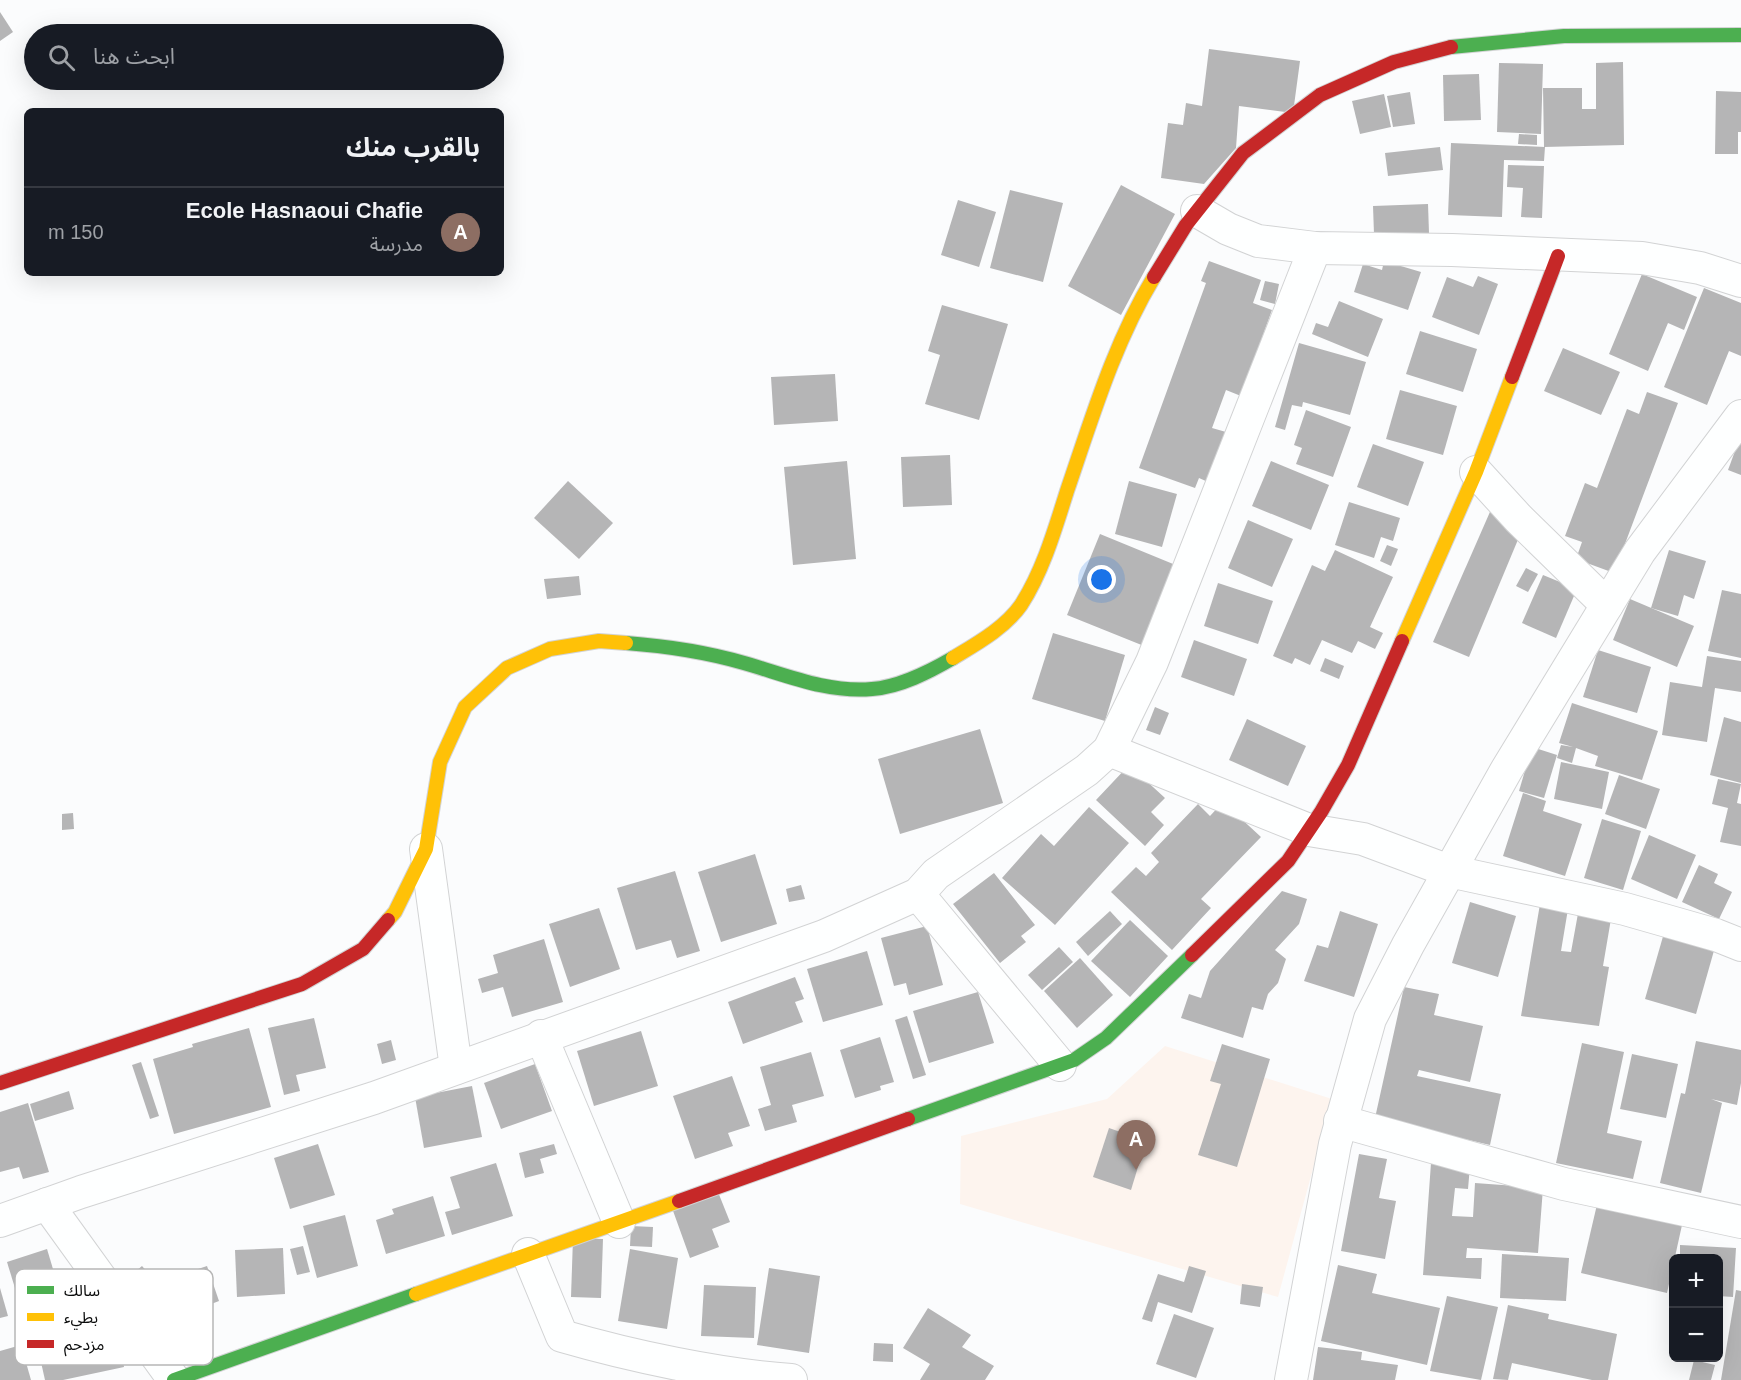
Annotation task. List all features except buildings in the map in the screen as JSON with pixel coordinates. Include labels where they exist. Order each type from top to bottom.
[{"type":"street","points":[[456,1068],[426,849],[440,762],[465,707],[507,668],[550,649],[599,641],[665,646],[741,662],[826,688],[874,689],[925,674],[984,640],[1020,606],[1050,543],[1104,383],[1137,305],[1197,211],[1242,153],[1320,95],[1394,62],[1457,46],[1564,36],[1741,35]]},
{"type":"street","points":[[1197,211],[1228,230],[1258,241],[1315,248],[1452,250],[1642,258],[1700,268],[1741,281]]},
{"type":"street","points":[[0,1221],[456,1068],[824,936],[918,894],[936,874],[1087,770],[1108,750],[1152,662],[1315,248]]},
{"type":"street","points":[[163,1365],[174,1380],[1074,1060],[1106,1038],[1288,861],[1348,765],[1476,472],[1558,256]]},
{"type":"street","points":[[1291,1380],[1340,1121],[1370,1019],[1449,871],[1507,769],[1640,551],[1741,416]]},
{"type":"street","points":[[1476,472],[1526,526],[1607,605]]},
{"type":"street","points":[[1108,750],[1309,830],[1363,839],[1449,871],[1625,909],[1716,935],[1741,945]]},
{"type":"street","points":[[0,1083],[302,984],[363,949],[395,912],[426,849]]},
{"type":"street","points":[[918,894],[1060,1065]]},
{"type":"street","points":[[541,1036],[618,1222]]},
{"type":"street","points":[[1340,1121],[1564,1184],[1741,1222]]},
{"type":"street","points":[[47,1204],[94,1269]]},
{"type":"street","points":[[528,1254],[562,1336],[599,1347],[760,1379],[791,1380]]},
{"type":"shaded area","points":[[1165,1046],[1332,1099],[1278,1297],[960,1204],[961,1136],[1107,1099]]},
{"type":"traffic: fast","points":[[1451,47],[1564,36],[1741,35]]},
{"type":"traffic: fast","points":[[626,643],[701,653],[823,686],[855,690],[883,688],[904,682],[953,658]]},
{"type":"traffic: fast","points":[[908,1119],[1074,1060],[1106,1038],[1192,955]]},
{"type":"traffic: fast","points":[[174,1380],[416,1294]]},
{"type":"traffic: slow","points":[[953,658],[990,635],[1007,621],[1029,592],[1048,550],[1115,354],[1154,277]]},
{"type":"traffic: slow","points":[[1402,641],[1476,472],[1512,377]]},
{"type":"traffic: slow","points":[[388,920],[395,912],[426,849],[440,762],[465,707],[507,668],[550,649],[599,641],[626,643]]},
{"type":"traffic: slow","points":[[416,1294],[679,1201]]},
{"type":"traffic: jam","points":[[1154,277],[1186,225],[1243,153],[1320,95],[1394,62],[1451,47]]},
{"type":"traffic: jam","points":[[1512,377],[1558,256]]},
{"type":"traffic: jam","points":[[1192,955],[1288,861],[1321,812],[1348,765],[1402,641]]},
{"type":"traffic: jam","points":[[0,1083],[302,984],[363,949],[388,920]]},
{"type":"traffic: jam","points":[[679,1201],[908,1119]]},
{"type":"place","name":"Ecole Hasnaoui Chafie","points":[[1136,1170]]}]
